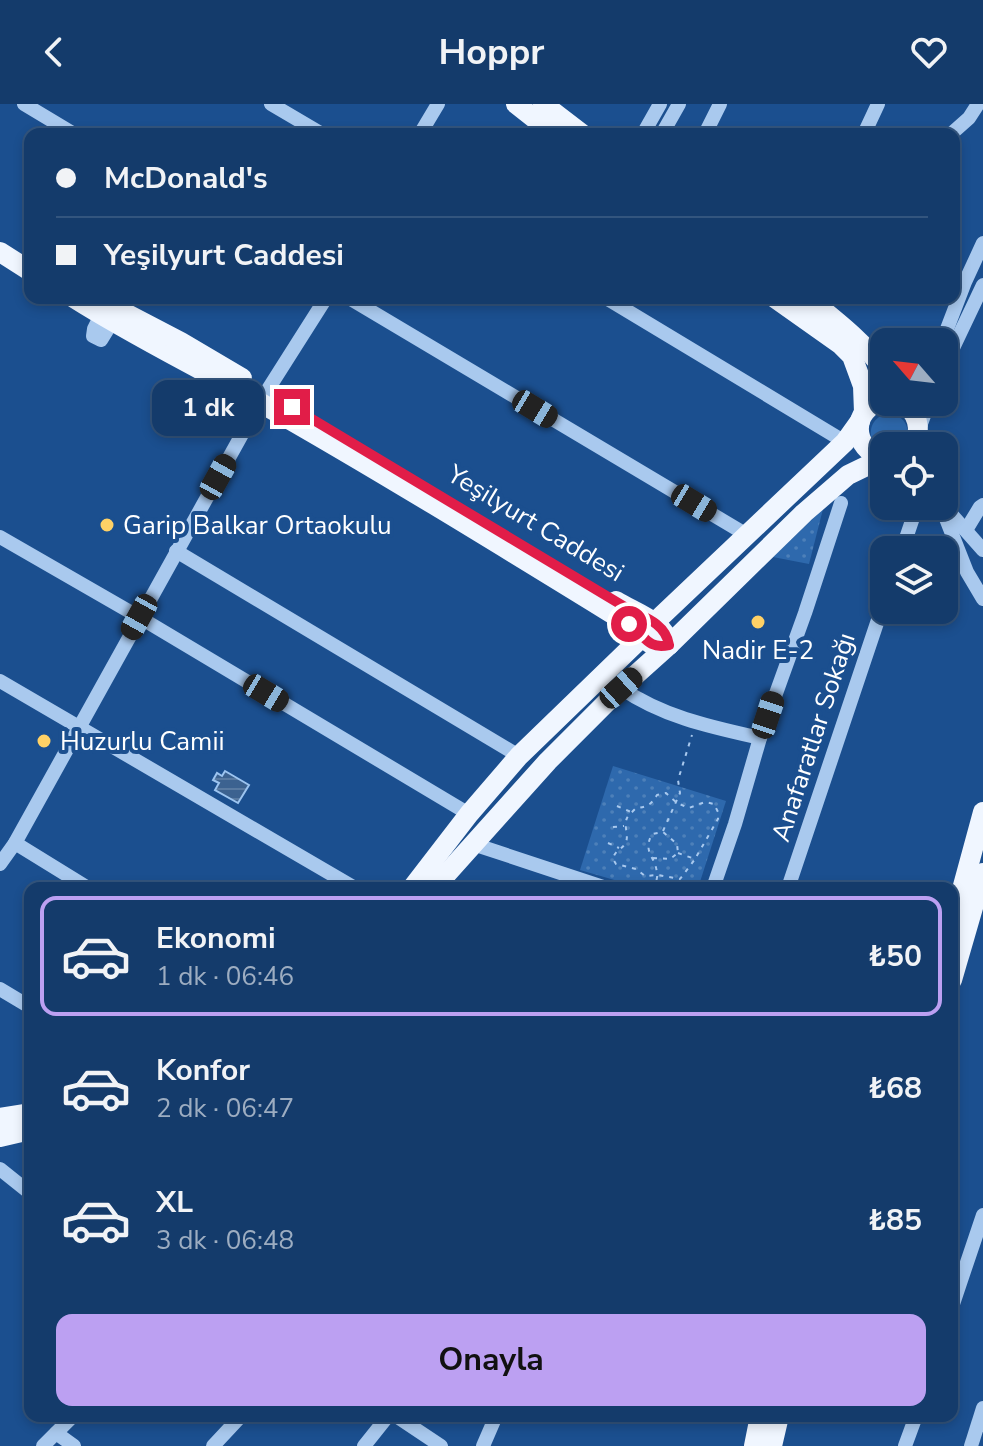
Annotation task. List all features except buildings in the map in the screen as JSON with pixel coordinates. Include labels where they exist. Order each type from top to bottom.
[{"type":"main road","points":[[516,104],[546,128]]},
{"type":"main road","points":[[543,104],[574,128]]},
{"type":"main road","points":[[0,239],[24,254]]},
{"type":"main road","points":[[0,252],[24,267]]},
{"type":"main road","points":[[783,304],[852,356],[863,386],[860,440],[870,453]]},
{"type":"main road","points":[[815,304],[870,351]]},
{"type":"main road","name":"Yeşilyurt Caddesi","points":[[108,310],[630,610],[648,630]]},
{"type":"main road","points":[[417,882],[519,756],[845,442],[870,406]]},
{"type":"main road","points":[[439,882],[548,761],[621,688],[804,513],[848,475],[870,465]]},
{"type":"main road","points":[[648,630],[666,634],[669,645]]},
{"type":"main road","points":[[958,904],[983,812]]},
{"type":"main road","points":[[958,959],[983,873]]},
{"type":"main road","points":[[0,1118],[24,1114]]},
{"type":"main road","points":[[0,1137],[24,1131]]},
{"type":"main road","points":[[754,1446],[759,1422]]},
{"type":"main road","points":[[772,1446],[778,1422]]},
{"type":"street","points":[[24,104],[64,128]]},
{"type":"street","points":[[271,104],[312,128]]},
{"type":"street","points":[[424,128],[438,104]]},
{"type":"street","points":[[646,128],[660,104]]},
{"type":"street","points":[[665,128],[679,104]]},
{"type":"street","points":[[708,128],[720,104]]},
{"type":"street","points":[[867,128],[878,104]]},
{"type":"street","points":[[958,128],[978,104]]},
{"type":"street","points":[[960,295],[983,243]]},
{"type":"street","points":[[958,338],[983,285]]},
{"type":"street","points":[[0,864],[15,843],[263,397],[322,304]]},
{"type":"street","points":[[359,304],[747,535]]},
{"type":"street","points":[[616,304],[845,442]]},
{"type":"street","points":[[947,328],[957,304]]},
{"type":"street","points":[[715,882],[760,738],[841,503]]},
{"type":"street","points":[[973,534],[983,505]]},
{"type":"street","points":[[947,520],[967,572],[983,599]]},
{"type":"street","points":[[958,520],[973,534],[983,550]]},
{"type":"street","points":[[0,537],[469,814]]},
{"type":"street","points":[[176,551],[519,756]]},
{"type":"street","name":"Anafaratlar Sokağı","points":[[790,882],[877,624]]},
{"type":"street","points":[[0,681],[345,882]]},
{"type":"street","points":[[621,688],[660,710],[696,723],[760,738]]},
{"type":"street","points":[[15,843],[78,882]]},
{"type":"street","points":[[473,844],[588,882]]},
{"type":"street","points":[[0,989],[24,1003]]},
{"type":"street","points":[[0,1169],[24,1188]]},
{"type":"street","points":[[958,1289],[983,1215]]},
{"type":"street","points":[[971,1446],[983,1408]]},
{"type":"street","points":[[43,1446],[67,1422]]},
{"type":"street","points":[[213,1446],[235,1422]]},
{"type":"street","points":[[364,1446],[383,1422]]},
{"type":"street","points":[[405,1422],[441,1446]]},
{"type":"street","points":[[483,1446],[493,1422]]},
{"type":"street","points":[[905,1446],[914,1422]]},
{"type":"street","points":[[56,1433],[74,1446]]},
{"type":"path","points":[[663,832],[677,803],[680,793],[678,780],[696,723]]},
{"type":"path","points":[[666,793],[689,808],[705,802],[714,804],[718,819],[680,879],[645,876],[636,869],[616,864],[614,853],[627,839],[625,826],[632,812],[652,804],[657,795],[666,793]]},
{"type":"path","points":[[617,806],[632,812]]},
{"type":"path","points":[[613,827],[625,826]]},
{"type":"path","points":[[663,832],[677,844],[678,853]]},
{"type":"path","points":[[656,882],[658,875],[648,850],[649,841],[652,834],[663,832]]},
{"type":"path","points":[[608,843],[620,848]]},
{"type":"path","points":[[678,853],[695,859]]},
{"type":"path","points":[[653,858],[670,859],[678,853]]},
{"type":"shaded area","points":[[881,416],[900,417],[907,432],[871,432],[876,419]]},
{"type":"shaded area","points":[[823,509],[809,564],[773,557]]},
{"type":"shaded area","points":[[613,766],[726,801],[700,882],[621,882],[580,870]]},
{"type":"shaded area","points":[[225,771],[249,785],[238,803],[215,790],[219,783],[213,780],[217,773],[222,776]]},
{"type":"place","name":"Garip Balkar Ortaokulu","points":[[107,525]]},
{"type":"place","name":"Nadir E-2","points":[[758,622]]},
{"type":"place","name":"Huzurlu Camii","points":[[44,741]]},
{"type":"route","points":[[292,407],[630,610],[655,622],[666,634],[669,645],[653,646],[629,624]]}]
